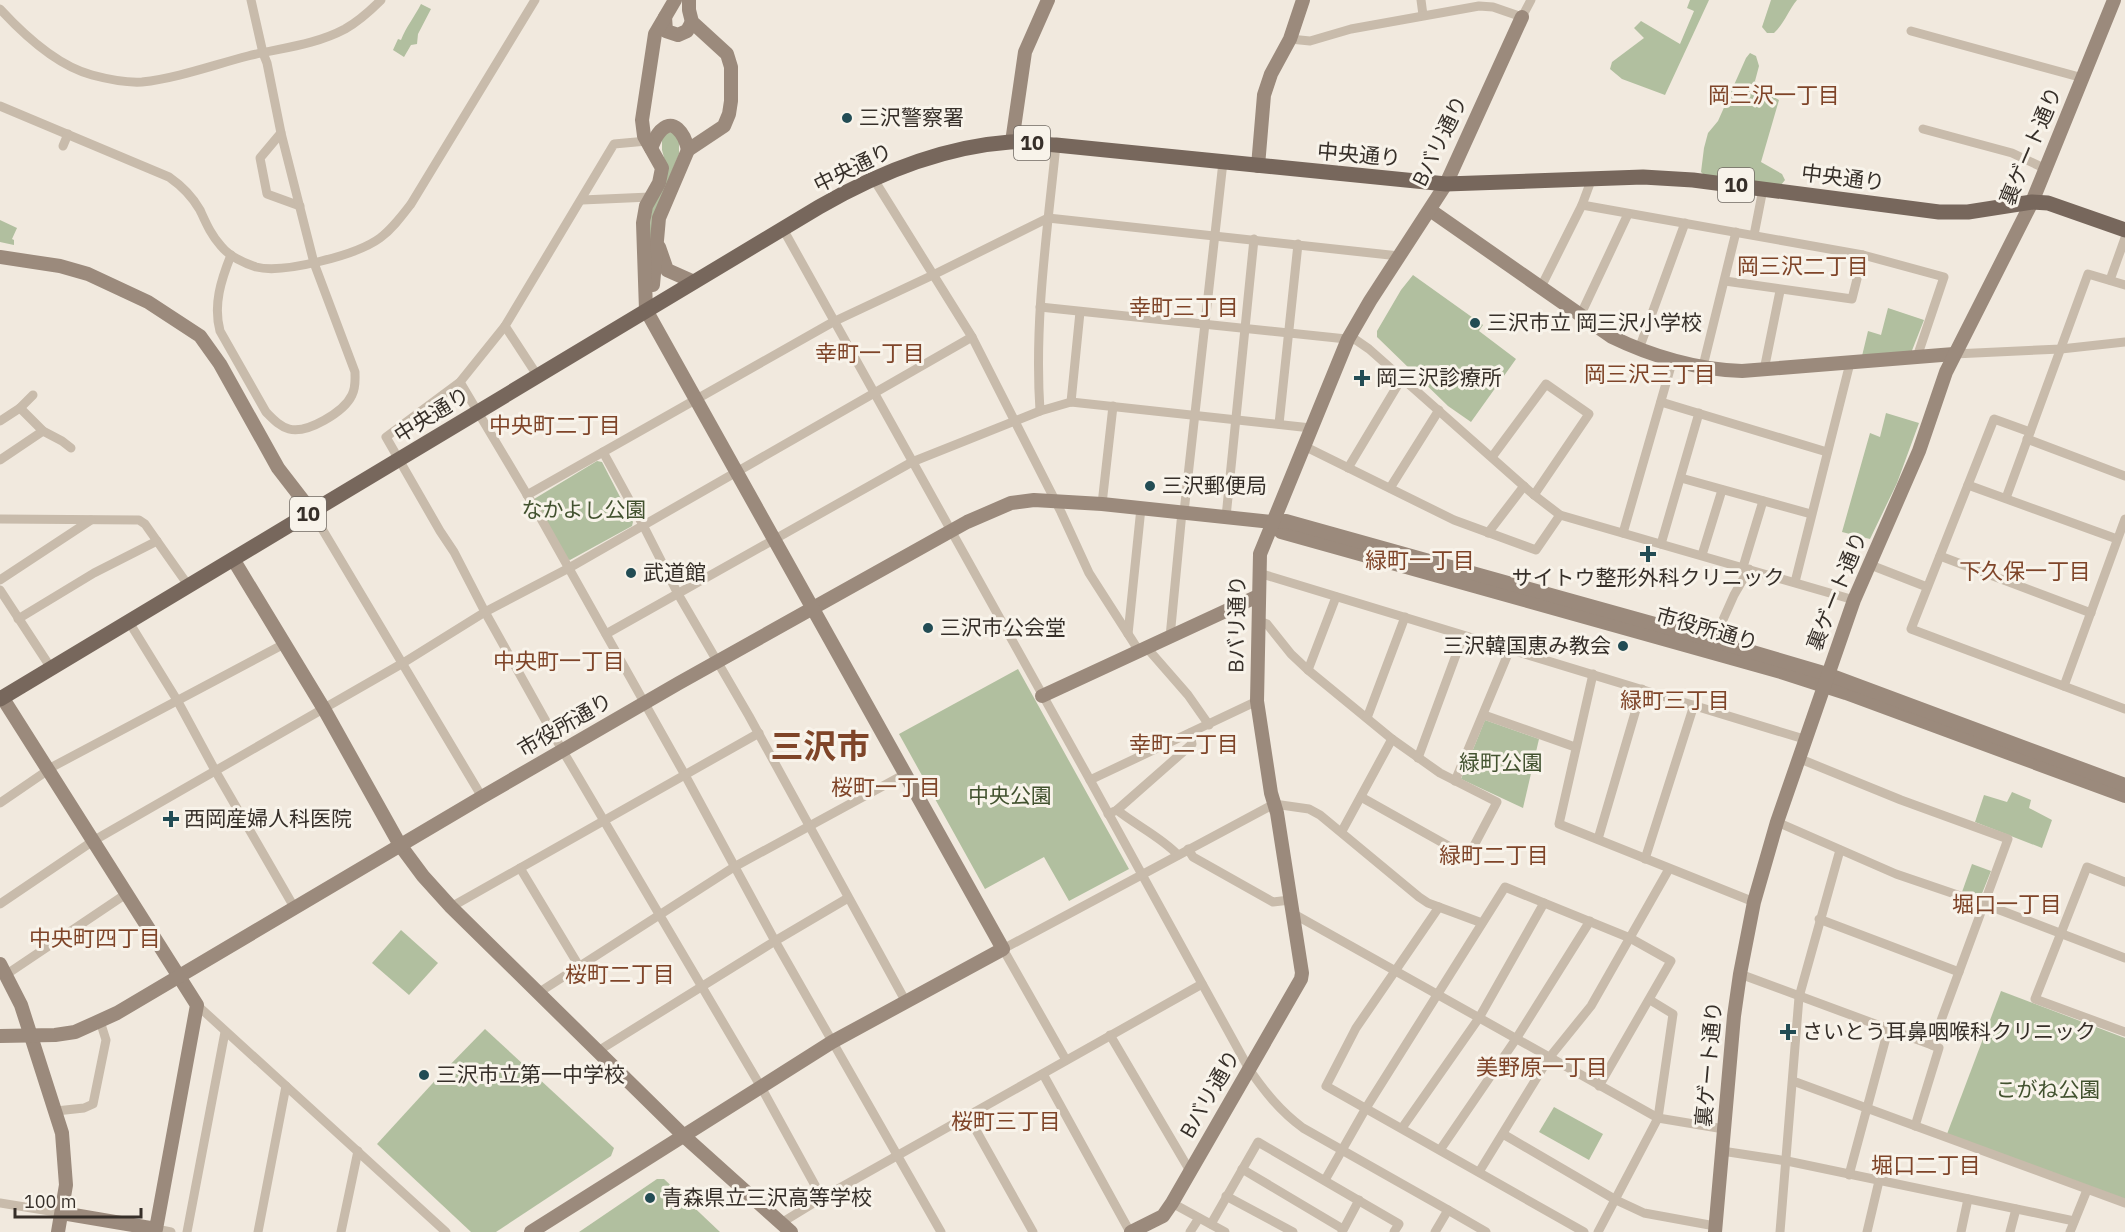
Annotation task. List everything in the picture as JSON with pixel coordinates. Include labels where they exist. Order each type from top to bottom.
[{"type":"main road","name":"中央通り","points":[[1,697],[783,229],[873,178],[945,153],[1011,142],[1446,184],[1643,177],[1693,180],[1939,212],[1968,212],[2032,202]]},
{"type":"main road","name":"10","points":[[2032,202],[2048,203],[2125,230]]},
{"type":"street","points":[[231,255],[216,304],[216,317],[220,331],[266,412],[276,422],[289,429],[301,430],[313,427],[348,401],[356,384],[355,372],[314,263],[281,133],[251,0]]},
{"type":"street","points":[[0,9],[36,43],[77,70],[111,79],[139,82],[164,79],[317,41],[358,21],[381,0]]},
{"type":"street","points":[[0,106],[169,177],[191,196],[209,231],[231,255],[258,268],[314,263],[362,249],[398,221],[411,204],[535,0]]},
{"type":"street","points":[[650,139],[661,36],[675,0]]},
{"type":"street","points":[[646,310],[653,289],[659,218],[688,150],[724,126],[731,101],[731,67],[727,54],[692,22],[688,10],[689,0]]},
{"type":"street","points":[[1011,142],[1025,52],[1048,0]]},
{"type":"street","points":[[1258,166],[1264,95],[1271,74],[1290,39],[1301,0]]},
{"type":"street","points":[[1421,0],[1423,15]]},
{"type":"street","points":[[1290,39],[1310,40],[1350,29],[1423,15],[1454,4],[1484,3],[1522,17],[1531,0]]},
{"type":"street","name":"裏ゲート通り","points":[[1715,1229],[1734,1016],[1740,974],[1754,902],[1777,822],[1854,600],[1919,451],[1954,354],[2032,202],[2114,0]]},
{"type":"street","name":"Bバリ通り","points":[[1130,1232],[1163,1216],[1172,1203],[1301,979],[1302,973],[1257,701],[1260,554],[1348,339],[1446,184],[1522,17]]},
{"type":"street","points":[[665,22],[666,31],[678,35],[687,30],[692,22]]},
{"type":"street","points":[[665,22],[655,34],[642,120],[643,131],[650,139],[662,168],[659,183],[646,206],[643,223],[646,310],[1066,1060]]},
{"type":"street","points":[[1911,31],[2083,78]]},
{"type":"street","points":[[688,150],[685,137],[679,129],[671,126],[664,128],[650,139],[614,144],[506,326],[460,382],[386,437],[454,552],[563,750],[761,1087],[822,1198]]},
{"type":"street","points":[[1923,129],[2012,153],[2046,169]]},
{"type":"street","points":[[281,133],[260,158],[267,194],[300,206]]},
{"type":"street","points":[[63,146],[68,134]]},
{"type":"street","points":[[1040,411],[1038,362],[1040,307],[1056,145]]},
{"type":"street","points":[[1170,637],[1223,162]]},
{"type":"street","points":[[873,178],[972,337],[1089,573],[1128,634],[1188,695],[1209,725]]},
{"type":"street","points":[[1541,287],[1582,205],[1592,178]]},
{"type":"street","points":[[1754,235],[1763,189]]},
{"type":"street","points":[[582,200],[650,197]]},
{"type":"street","points":[[1582,205],[1863,255],[1944,277],[1917,357]]},
{"type":"street","points":[[1430,210],[1612,337],[1639,349],[1725,371],[1764,370],[1954,354],[2061,349],[2125,342]]},
{"type":"street","points":[[1581,314],[1628,214]]},
{"type":"street","points":[[527,495],[833,321],[1048,218],[1399,256]]},
{"type":"street","points":[[1639,349],[1685,223]]},
{"type":"street","points":[[783,229],[1042,696],[1090,780],[1113,812],[1141,875],[1249,1069],[1270,1100],[1286,1116],[1303,1128],[1486,1232]]},
{"type":"street","points":[[1703,366],[1736,232]]},
{"type":"street","points":[[657,237],[663,263],[668,270],[694,282]]},
{"type":"street","points":[[2110,280],[2125,238]]},
{"type":"street","points":[[1226,517],[1254,239]]},
{"type":"street","points":[[1279,424],[1298,244]]},
{"type":"street","points":[[1725,281],[1780,291],[1852,299],[1863,255]]},
{"type":"street","points":[[0,257],[60,266],[88,274],[148,302],[200,336],[220,364],[278,468],[312,512],[482,797]]},
{"type":"street","points":[[2006,498],[2088,274],[2125,285]]},
{"type":"street","points":[[1764,370],[1780,291]]},
{"type":"street","points":[[1040,307],[1356,340],[1560,515],[1854,600]]},
{"type":"street","points":[[1071,402],[1080,312]]},
{"type":"street","points":[[506,326],[537,375]]},
{"type":"street","points":[[0,904],[93,841],[403,663],[485,612],[569,568],[872,392],[972,337]]},
{"type":"street","points":[[1623,533],[1673,359]]},
{"type":"street","points":[[1795,582],[1850,363]]},
{"type":"street","points":[[1348,468],[1402,378]]},
{"type":"street","points":[[460,382],[569,568],[775,941],[941,1232]]},
{"type":"street","points":[[1492,458],[1546,384],[1589,414],[1534,495]]},
{"type":"street","points":[[0,421],[20,408],[33,395]]},
{"type":"street","points":[[606,634],[912,462],[1040,411],[1071,402],[1311,428]]},
{"type":"street","points":[[1661,402],[1827,452]]},
{"type":"street","points":[[1102,504],[1113,406]]},
{"type":"street","points":[[20,408],[43,431],[71,448]]},
{"type":"street","points":[[1390,488],[1439,410]]},
{"type":"street","points":[[1661,544],[1699,413]]},
{"type":"street","points":[[2125,476],[1994,419],[1911,629],[2125,709]]},
{"type":"street","points":[[0,459],[43,431]]},
{"type":"street","points":[[1304,446],[1454,520],[1536,550],[1560,515]]},
{"type":"street","points":[[603,452],[678,594],[759,734],[906,1002]]},
{"type":"street","points":[[1681,478],[1811,514]]},
{"type":"street","points":[[1968,485],[2117,539]]},
{"type":"street","points":[[1488,533],[1524,486]]},
{"type":"street","points":[[1702,555],[1722,490]]},
{"type":"street","name":"市役所通り","points":[[0,1036],[75,1032],[100,1021],[563,750],[951,532],[992,510],[1011,503],[1034,500],[1102,504],[1272,522],[1286,521],[1714,640],[2125,785]]},
{"type":"street","points":[[1714,640],[1746,568],[1763,501]]},
{"type":"street","points":[[1128,634],[1141,508]]},
{"type":"street","points":[[0,519],[139,520],[145,524],[188,585]]},
{"type":"street","points":[[2064,686],[2125,519]]},
{"type":"street","points":[[0,580],[91,520]]},
{"type":"street","name":"市役所通り","points":[[1272,522],[1281,532],[1694,647],[1825,680],[2125,796]]},
{"type":"street","points":[[18,619],[94,573],[157,541]]},
{"type":"street","points":[[1940,556],[2091,613]]},
{"type":"street","points":[[233,559],[324,709],[400,845],[423,876],[451,907],[685,1137],[786,1227],[822,1198],[1202,984]]},
{"type":"street","points":[[1868,564],[1927,586]]},
{"type":"street","points":[[1259,573],[1804,740]]},
{"type":"street","points":[[0,590],[51,668]]},
{"type":"street","points":[[1042,696],[1258,596]]},
{"type":"street","points":[[1308,670],[1336,597]]},
{"type":"street","points":[[1367,718],[1405,617]]},
{"type":"street","points":[[1258,621],[1268,624],[1308,670],[1392,739],[1455,782],[1497,801],[1468,857],[1361,797]]},
{"type":"street","points":[[129,622],[177,700],[294,907]]},
{"type":"street","points":[[1418,758],[1463,636]]},
{"type":"street","points":[[0,803],[49,769],[284,644]]},
{"type":"street","points":[[1455,782],[1510,649]]},
{"type":"street","points":[[1593,674],[1559,824],[1754,902]]},
{"type":"street","points":[[1598,839],[1642,689]]},
{"type":"street","points":[[1,697],[49,769],[197,1005],[446,1232]]},
{"type":"street","points":[[1090,780],[1257,701]]},
{"type":"street","points":[[1645,859],[1694,705]]},
{"type":"street","points":[[1484,715],[1575,747]]},
{"type":"street","points":[[1113,812],[1192,744],[1190,733]]},
{"type":"street","points":[[451,907],[759,734]]},
{"type":"street","points":[[1342,831],[1392,739]]},
{"type":"street","points":[[1798,758],[1901,800],[2008,839],[1932,1045]]},
{"type":"street","points":[[538,993],[734,867],[905,774]]},
{"type":"street","points":[[531,1232],[685,1137],[832,1042],[1274,804],[1309,809],[1342,831],[1419,897],[1482,924]]},
{"type":"street","points":[[1113,812],[1169,846],[1178,855]]},
{"type":"street","points":[[1777,822],[1896,874],[1984,904],[2125,958]]},
{"type":"street","points":[[1188,849],[1193,857],[1273,902],[1291,906],[1437,994],[1658,1118],[1724,1129]]},
{"type":"street","points":[[1780,1232],[1799,997],[1840,850]]},
{"type":"street","points":[[2125,882],[2087,867],[2035,999],[2125,1032]]},
{"type":"street","points":[[520,868],[579,966]]},
{"type":"street","points":[[1479,1172],[1549,1058],[1591,1006],[1669,869]]},
{"type":"street","points":[[1325,1180],[1366,1108],[1505,887],[1630,938],[1671,962],[1599,1086]]},
{"type":"street","points":[[58,1232],[66,1166],[62,1133],[21,1005],[3,969],[126,894]]},
{"type":"street","points":[[598,1051],[848,898]]},
{"type":"street","points":[[1402,1128],[1479,1018],[1544,903]]},
{"type":"street","points":[[1439,907],[1356,1028],[1326,1086],[1584,1232]]},
{"type":"street","points":[[1819,919],[1959,972]]},
{"type":"street","points":[[1440,1150],[1516,1039],[1590,921]]},
{"type":"street","points":[[1740,974],[1939,1048],[1915,1126]]},
{"type":"street","points":[[1598,1232],[1658,1118],[1673,1014],[1650,1000]]},
{"type":"street","points":[[156,1231],[197,1005]]},
{"type":"street","points":[[56,1111],[84,1108],[93,1104],[106,1040],[100,1021]]},
{"type":"street","points":[[1849,1175],[1888,1030]]},
{"type":"street","points":[[187,1232],[225,1032]]},
{"type":"street","points":[[1110,1035],[1190,1171]]},
{"type":"street","points":[[1043,1074],[1130,1232]]},
{"type":"street","points":[[1793,1080],[2125,1203]]},
{"type":"street","points":[[258,1232],[286,1086]]},
{"type":"street","points":[[968,1116],[1033,1232]]},
{"type":"street","points":[[1503,1134],[1616,1200],[1644,1213],[1715,1229]]},
{"type":"street","points":[[1211,1224],[1258,1142],[1399,1224],[1394,1232]]},
{"type":"street","points":[[1722,1150],[1787,1161],[2074,1221]]},
{"type":"street","points":[[341,1232],[357,1151]]},
{"type":"street","points":[[1242,1169],[1343,1231],[1359,1200]]},
{"type":"street","points":[[1867,1232],[1879,1181]]},
{"type":"street","points":[[2070,1232],[2087,1190]]},
{"type":"street","points":[[1226,1196],[1293,1232]]},
{"type":"street","points":[[1961,1232],[1968,1199]]},
{"type":"street","points":[[0,1203],[171,1232]]},
{"type":"street","points":[[1172,1203],[1225,1232]]},
{"type":"street","points":[[2010,1232],[2016,1209]]},
{"type":"street","points":[[1435,1232],[1448,1210]]},
{"type":"street","points":[[1191,1232],[1199,1218]]},
{"type":"green space","points":[[1690,0],[1709,0],[1665,95],[1622,79],[1610,69],[1612,62],[1644,38],[1634,28],[1641,21],[1680,44],[1694,11],[1687,8]]},
{"type":"green space","points":[[1771,0],[1797,0],[1774,33],[1767,33],[1762,27]]},
{"type":"green space","points":[[421,4],[431,9],[418,34],[417,44],[411,45],[404,57],[393,50]]},
{"type":"green space","points":[[1750,53],[1756,56],[1759,66],[1755,81],[1761,90],[1779,100],[1761,162],[1782,174],[1785,180],[1781,185],[1704,175],[1701,172],[1708,133],[1718,121]]},
{"type":"green space","points":[[666,133],[674,133],[679,139],[679,154],[654,215],[653,245],[648,240],[653,200],[667,169],[662,150],[662,137]]},
{"type":"green space","points":[[0,220],[17,228],[12,239],[14,245],[0,242]]},
{"type":"green space","points":[[1413,275],[1483,325],[1479,331],[1516,359],[1471,422],[1448,406],[1377,337],[1377,331],[1401,290]]},
{"type":"green space","points":[[1888,308],[1924,320],[1911,353],[1862,356],[1868,331],[1881,335]]},
{"type":"green space","points":[[1886,413],[1919,423],[1897,483],[1870,539],[1842,532],[1870,433],[1880,437]]},
{"type":"green space","name":"なかよし公園","points":[[597,461],[602,462],[633,522],[632,526],[570,560],[567,559],[534,499]]},
{"type":"green space","name":"中央公園","points":[[1018,669],[1129,869],[1069,901],[1044,857],[985,889],[899,734]]},
{"type":"green space","name":"緑町公園","points":[[1485,720],[1539,739],[1523,808],[1461,779]]},
{"type":"green space","points":[[2012,792],[2031,800],[2029,808],[2052,820],[2042,848],[1975,822],[1984,795],[2007,802]]},
{"type":"green space","points":[[1972,864],[1991,871],[1981,896],[1978,898],[1962,892]]},
{"type":"green space","points":[[401,930],[438,963],[409,995],[372,963]]},
{"type":"green space","name":"こがね公園","points":[[2001,991],[2125,1038],[2125,1200],[1947,1134]]},
{"type":"green space","points":[[485,1029],[614,1148],[611,1156],[496,1232],[471,1232],[377,1144]]},
{"type":"green space","points":[[1554,1107],[1603,1134],[1589,1160],[1539,1132]]},
{"type":"green space","name":"青森県立三沢高等学校","points":[[657,1179],[664,1179],[720,1232],[579,1232]]},
{"type":"place","name":"三沢警察署","points":[[847,118]]},
{"type":"place","name":"三沢市立 岡三沢小学校","points":[[1475,323]]},
{"type":"place","name":"岡三沢診療所","points":[[1362,378]]},
{"type":"place","name":"三沢郵便局","points":[[1150,486]]},
{"type":"place","name":"サイトウ整形外科クリニック","points":[[1648,554]]},
{"type":"place","name":"武道館","points":[[631,573]]},
{"type":"place","name":"三沢市公会堂","points":[[928,628]]},
{"type":"place","name":"三沢韓国恵み教会","points":[[1623,646]]},
{"type":"place","name":"西岡産婦人科医院","points":[[171,819]]},
{"type":"place","name":"さいとう耳鼻咽喉科クリニック","points":[[1788,1032]]},
{"type":"place","name":"三沢市立第一中学校","points":[[424,1075]]},
{"type":"place","name":"青森県立三沢高等学校","points":[[650,1198]]},
{"type":"district","name":"岡三沢一丁目","points":[[1774,95]]},
{"type":"district","name":"岡三沢二丁目","points":[[1803,266]]},
{"type":"district","name":"幸町三丁目","points":[[1184,307]]},
{"type":"district","name":"幸町一丁目","points":[[870,353]]},
{"type":"district","name":"岡三沢三丁目","points":[[1650,374]]},
{"type":"district","name":"中央町二丁目","points":[[555,425]]},
{"type":"district","name":"緑町一丁目","points":[[1420,560]]},
{"type":"district","name":"下久保一丁目","points":[[2025,571]]},
{"type":"district","name":"中央町一丁目","points":[[559,661]]},
{"type":"district","name":"緑町三丁目","points":[[1675,700]]},
{"type":"district","name":"幸町二丁目","points":[[1184,744]]},
{"type":"district","name":"三沢市","points":[[820,746]]},
{"type":"district","name":"桜町一丁目","points":[[886,787]]},
{"type":"district","name":"緑町二丁目","points":[[1494,855]]},
{"type":"district","name":"堀口一丁目","points":[[2007,904]]},
{"type":"district","name":"中央町四丁目","points":[[95,938]]},
{"type":"district","name":"桜町二丁目","points":[[620,974]]},
{"type":"district","name":"美野原一丁目","points":[[1542,1067]]},
{"type":"district","name":"桜町三丁目","points":[[1006,1121]]},
{"type":"district","name":"堀口二丁目","points":[[1926,1165]]}]
